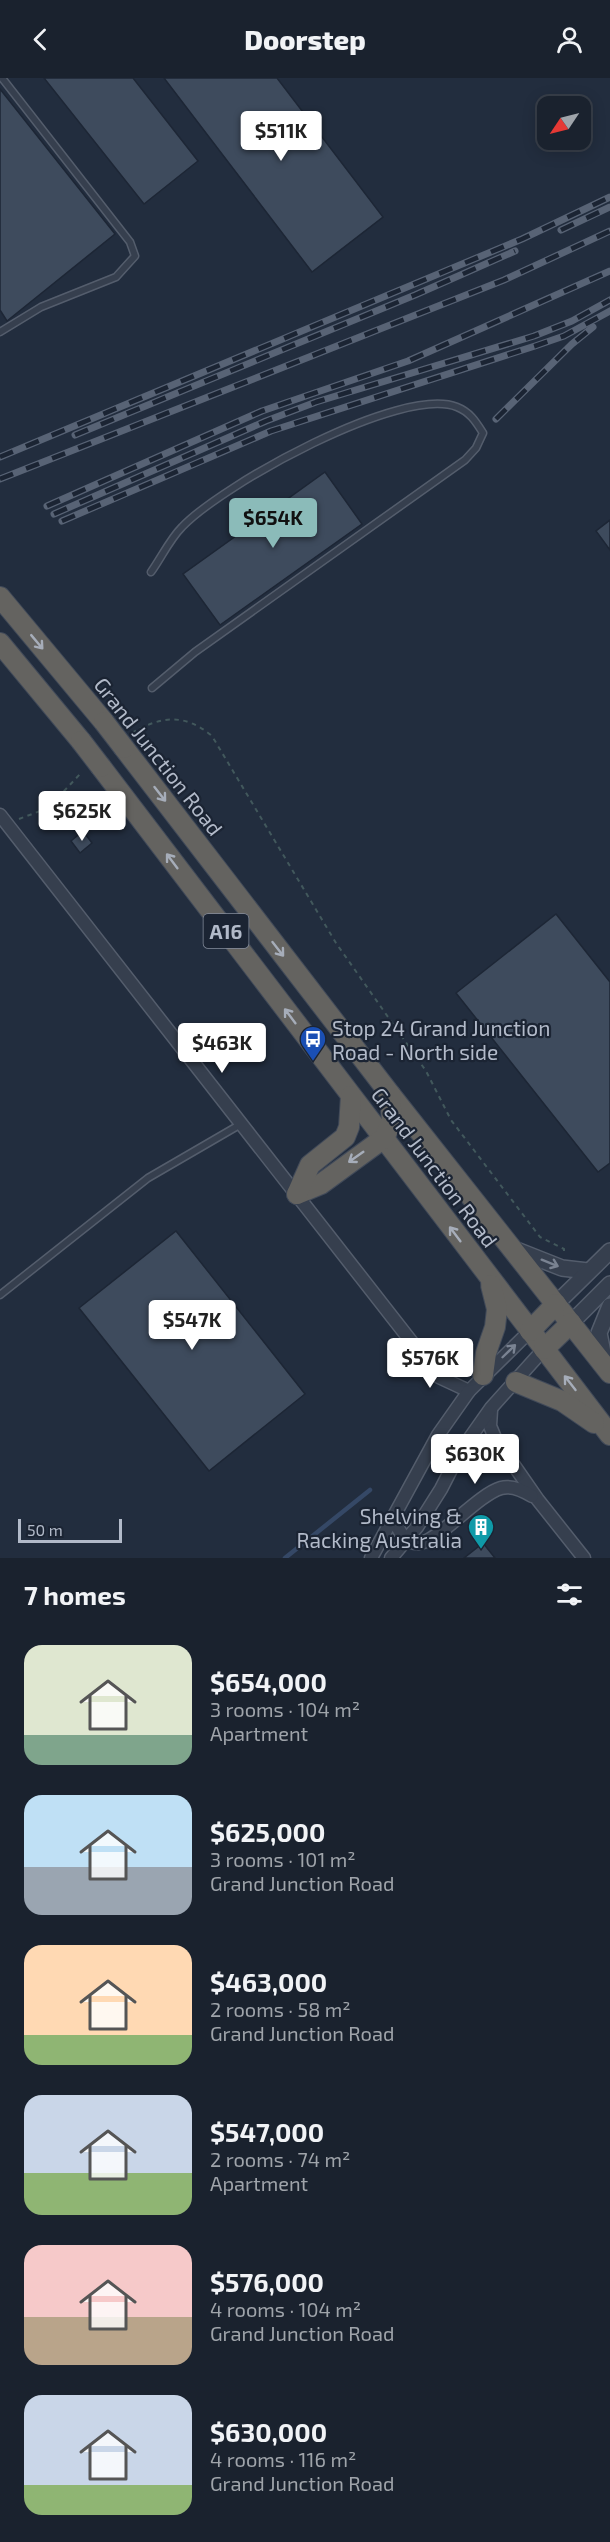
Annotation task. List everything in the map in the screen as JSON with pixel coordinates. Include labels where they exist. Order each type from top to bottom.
[{"type":"highway","name":"Grand Junction Road","points":[[0,597],[104,722],[128,740],[390,1094],[608,1371]]},
{"type":"highway","name":"Grand Junction Road","points":[[0,643],[81,741],[609,1435]]},
{"type":"highway","points":[[297,1194],[321,1184],[384,1138],[392,1121],[390,1094]]},
{"type":"highway","points":[[297,1194],[310,1165],[345,1137],[349,1128],[351,1096]]},
{"type":"highway","points":[[483,1376],[497,1309],[490,1280]]},
{"type":"highway","points":[[530,1331],[556,1304]]},
{"type":"highway","points":[[544,1349],[571,1323]]},
{"type":"highway","points":[[516,1382],[562,1401],[609,1435]]},
{"type":"street","points":[[4,820],[439,1377],[469,1391]]},
{"type":"street","points":[[513,1249],[562,1268],[588,1271]]},
{"type":"street","points":[[556,1304],[610,1251]]},
{"type":"street","points":[[571,1323],[610,1284]]},
{"type":"street","points":[[608,1371],[600,1347],[599,1333],[610,1306]]},
{"type":"street","points":[[371,1558],[438,1435],[469,1391],[530,1331]]},
{"type":"street","points":[[391,1558],[408,1540],[441,1489],[460,1452],[491,1408],[544,1349]]},
{"type":"street","points":[[491,1408],[490,1426],[495,1438],[538,1500],[584,1558]]},
{"type":"street","points":[[394,1519],[398,1531],[408,1540],[420,1543],[430,1539],[481,1498],[503,1487],[521,1489],[538,1500]]},
{"type":"lane","points":[[0,332],[41,307],[116,278],[135,256],[130,242],[2,78]]},
{"type":"lane","points":[[151,572],[182,527],[241,482],[324,438],[383,413],[423,405],[456,407],[474,418],[483,433],[476,448],[465,460],[195,652],[152,688]]},
{"type":"lane","points":[[0,1295],[148,1178],[242,1124]]},
{"type":"path","points":[[128,740],[162,720],[182,719],[202,727],[212,736],[336,943],[426,1071],[451,1120],[540,1237],[564,1249],[562,1268]]},
{"type":"path","points":[[4,820],[48,807],[80,774]]},
{"type":"building","points":[[44,78],[133,78],[198,161],[144,204]]},
{"type":"building","points":[[164,78],[277,78],[383,217],[312,272]]},
{"type":"building","points":[[0,89],[115,234],[7,321],[0,310]]},
{"type":"building","points":[[325,472],[362,524],[220,625],[183,574]]},
{"type":"building","points":[[610,520],[610,550],[596,531]]},
{"type":"building","points":[[83,831],[92,843],[80,853],[71,841]]},
{"type":"building","points":[[556,914],[610,982],[610,1163],[598,1172],[456,993]]},
{"type":"building","points":[[176,1231],[305,1394],[209,1471],[79,1308]]},
{"type":"building","name":"Shelving & Racking Australia","points":[[483,1543],[495,1558],[464,1558]]},
{"type":"waterway","points":[[285,1558],[370,1490]]},
{"type":"railway","points":[[0,457],[522,239],[610,197]]},
{"type":"railway","points":[[561,230],[610,207]]},
{"type":"railway","points":[[0,479],[504,280],[610,231]]},
{"type":"railway","points":[[75,435],[415,295],[515,251]]},
{"type":"railway","points":[[47,506],[262,411],[408,361],[610,271]]},
{"type":"railway","points":[[54,514],[266,421],[316,402],[534,336],[572,321],[610,300]]},
{"type":"railway","points":[[62,521],[271,431],[564,336],[610,311]]},
{"type":"railway","points":[[496,419],[572,344],[593,327]]},
{"type":"place","name":"Stop 24 Grand Junction Road - North side","points":[[313,1062]]},
{"type":"place","name":"Shelving & Racking Australia","points":[[481,1550]]}]
